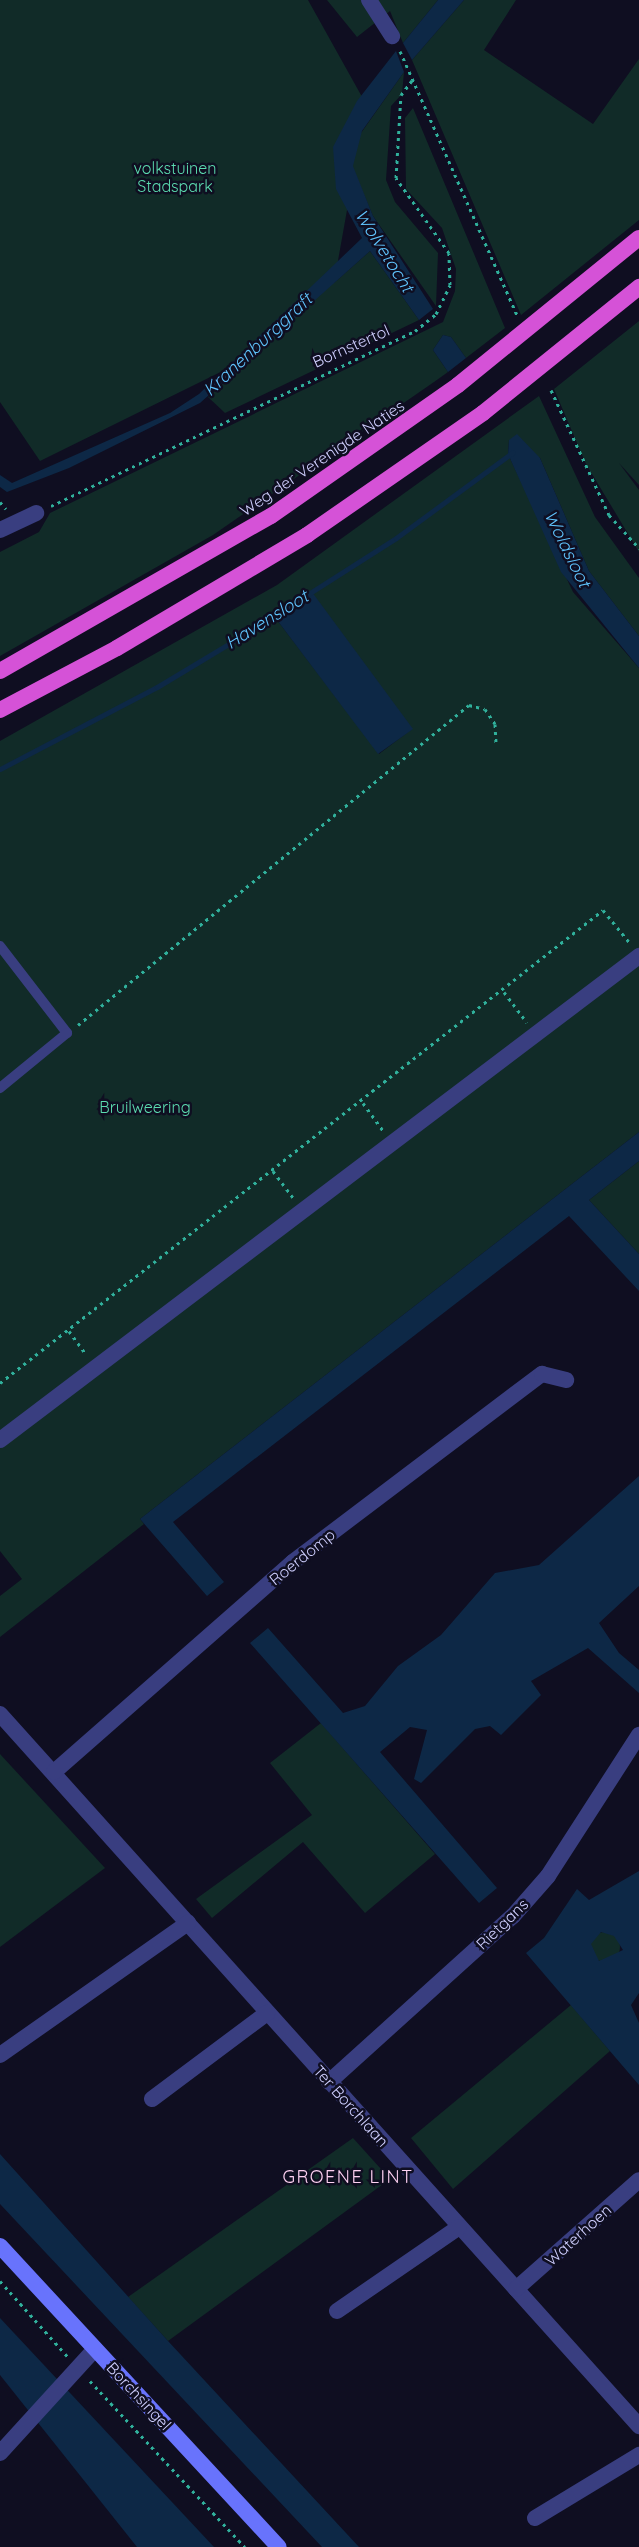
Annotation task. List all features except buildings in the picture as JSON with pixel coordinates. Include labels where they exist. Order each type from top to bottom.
[{"type":"highway","name":"Weg der Verenigde Naties","points":[[0,671],[271,516],[458,385],[639,238]]},
{"type":"highway","points":[[0,710],[208,597],[307,535],[483,413],[639,287]]},
{"type":"main road","name":"Borchsingel","points":[[0,2246],[279,2547]]},
{"type":"street","points":[[369,0],[392,36]]},
{"type":"street","points":[[0,530],[36,513]]},
{"type":"street","points":[[0,1440],[305,1213],[537,1035],[635,951]]},
{"type":"street","name":"Roerdomp","points":[[54,1772],[293,1562],[542,1374],[566,1380]]},
{"type":"street","name":"Ter Borchlaan","points":[[0,1713],[639,2426]]},
{"type":"street","name":"Rietgans","points":[[329,2082],[513,1916],[548,1876],[639,1735]]},
{"type":"street","points":[[0,2055],[188,1923]]},
{"type":"street","points":[[152,2098],[267,2013]]},
{"type":"street","name":"Waterhoen","points":[[516,2289],[639,2180]]},
{"type":"street","points":[[337,2311],[459,2227]]},
{"type":"street","points":[[0,2453],[95,2349]]},
{"type":"street","points":[[536,2518],[639,2455]]},
{"type":"lane","points":[[0,946],[67,1034],[0,1088]]},
{"type":"path","points":[[392,36],[414,78],[517,315]]},
{"type":"path","name":"Bornstertol","points":[[36,513],[415,331],[436,315],[450,285],[449,253],[396,177],[401,95],[414,78]]},
{"type":"path","points":[[551,390],[609,515],[639,548]]},
{"type":"path","points":[[67,1034],[469,705],[485,709],[495,724],[496,745]]},
{"type":"path","points":[[0,1383],[363,1104],[603,910],[635,951]]},
{"type":"path","points":[[504,992],[537,1035]]},
{"type":"path","points":[[363,1104],[394,1145]]},
{"type":"path","points":[[273,1171],[305,1213]]},
{"type":"path","points":[[69,1332],[96,1368]]},
{"type":"path","name":"Borchsingel","points":[[0,2281],[74,2372],[245,2547]]},
{"type":"green space","name":"volkstuinen Stadspark","points":[[0,0],[308,0],[366,104],[361,133],[404,72],[402,94],[391,106],[386,180],[395,202],[438,253],[436,306],[373,216],[354,171],[334,283],[370,251],[419,320],[225,413],[208,397],[253,356],[40,461],[0,402]]},
{"type":"green space","points":[[327,0],[438,0],[403,43],[390,11],[357,37]]},
{"type":"green space","points":[[464,0],[516,0],[484,50],[593,124],[639,59],[639,220],[521,315],[412,60]]},
{"type":"green space","points":[[413,108],[505,328],[466,358],[451,337],[443,335],[433,350],[448,372],[213,535],[0,656],[0,552],[39,532],[50,513],[443,322],[455,291],[456,269],[442,228],[406,189],[405,118]]},
{"type":"green space","points":[[639,321],[639,485],[619,463],[639,490],[639,552],[586,464],[554,389]]},
{"type":"green space","name":"Bruilweering","points":[[539,396],[595,517],[639,578],[639,636],[589,571],[540,458],[509,440],[508,454],[573,592],[639,668],[639,1132],[140,1519],[144,1524],[0,1637],[0,1596],[22,1579],[0,1551],[0,741],[277,585]],"holes":[[[312,593],[412,729],[379,754],[274,616]]]},
{"type":"green space","points":[[639,1161],[639,1254],[589,1200]]},
{"type":"green space","points":[[321,1723],[435,1854],[365,1913],[303,1842],[212,1918],[196,1899],[312,1815],[270,1763]]},
{"type":"green space","points":[[0,1754],[105,1868],[0,1947]]},
{"type":"green space","points":[[605,1932],[616,1936],[620,1947],[616,1958],[605,1962],[594,1958],[590,1947],[594,1936]]},
{"type":"green space","points":[[571,2005],[610,2051],[453,2189],[411,2138]]},
{"type":"green space","points":[[353,2138],[390,2179],[168,2341],[128,2297]]},
{"type":"water","points":[[438,0],[464,0],[412,60],[403,43]]},
{"type":"water","points":[[396,51],[404,72],[362,131],[353,166],[373,216],[433,309],[419,320],[370,251],[200,403],[69,468],[7,492],[0,487],[0,475],[12,483],[170,413],[199,394],[362,238],[336,189],[333,147],[357,101]]},
{"type":"water","points":[[443,335],[451,337],[466,358],[448,372],[433,350]]},
{"type":"water","name":"Woldsloot","points":[[517,434],[540,458],[589,571],[639,636],[639,668],[561,572],[508,454],[509,440]]},
{"type":"water","points":[[312,592],[413,729],[378,754],[274,616]]},
{"type":"water","points":[[639,1132],[639,1161],[589,1200],[639,1254],[639,1291],[569,1216],[173,1522],[224,1582],[207,1596],[140,1519]]},
{"type":"water","points":[[639,1476],[639,1586],[599,1623],[619,1653],[639,1670],[639,1693],[588,1648],[531,1681],[541,1695],[501,1735],[490,1726],[475,1729],[421,1783],[414,1779],[427,1730],[410,1727],[380,1752],[497,1888],[479,1903],[250,1643],[268,1628],[343,1713],[365,1706],[398,1666],[441,1635],[495,1573],[539,1565]]},
{"type":"water","points":[[639,1871],[639,1993],[631,2005],[639,2023],[639,2085],[526,1953],[544,1938],[577,1889],[589,1900]],"holes":[[[601,1932],[614,1936],[623,1950],[599,1961],[591,1944]]]},
{"type":"water","points":[[0,2154],[168,2341],[359,2547],[322,2547],[0,2204]]},
{"type":"water","points":[[0,2318],[214,2547],[137,2547],[0,2375]]},
{"type":"waterway","name":"Havensloot","points":[[0,769],[157,687],[247,633],[396,538],[513,452]]},
{"type":"district","name":"GROENE LINT","points":[[348,2177]]},
{"type":"water label","name":"Wolvetocht","points":[[384,251]]},
{"type":"water label","name":"Kranenburggraft","points":[[258,345]]}]
